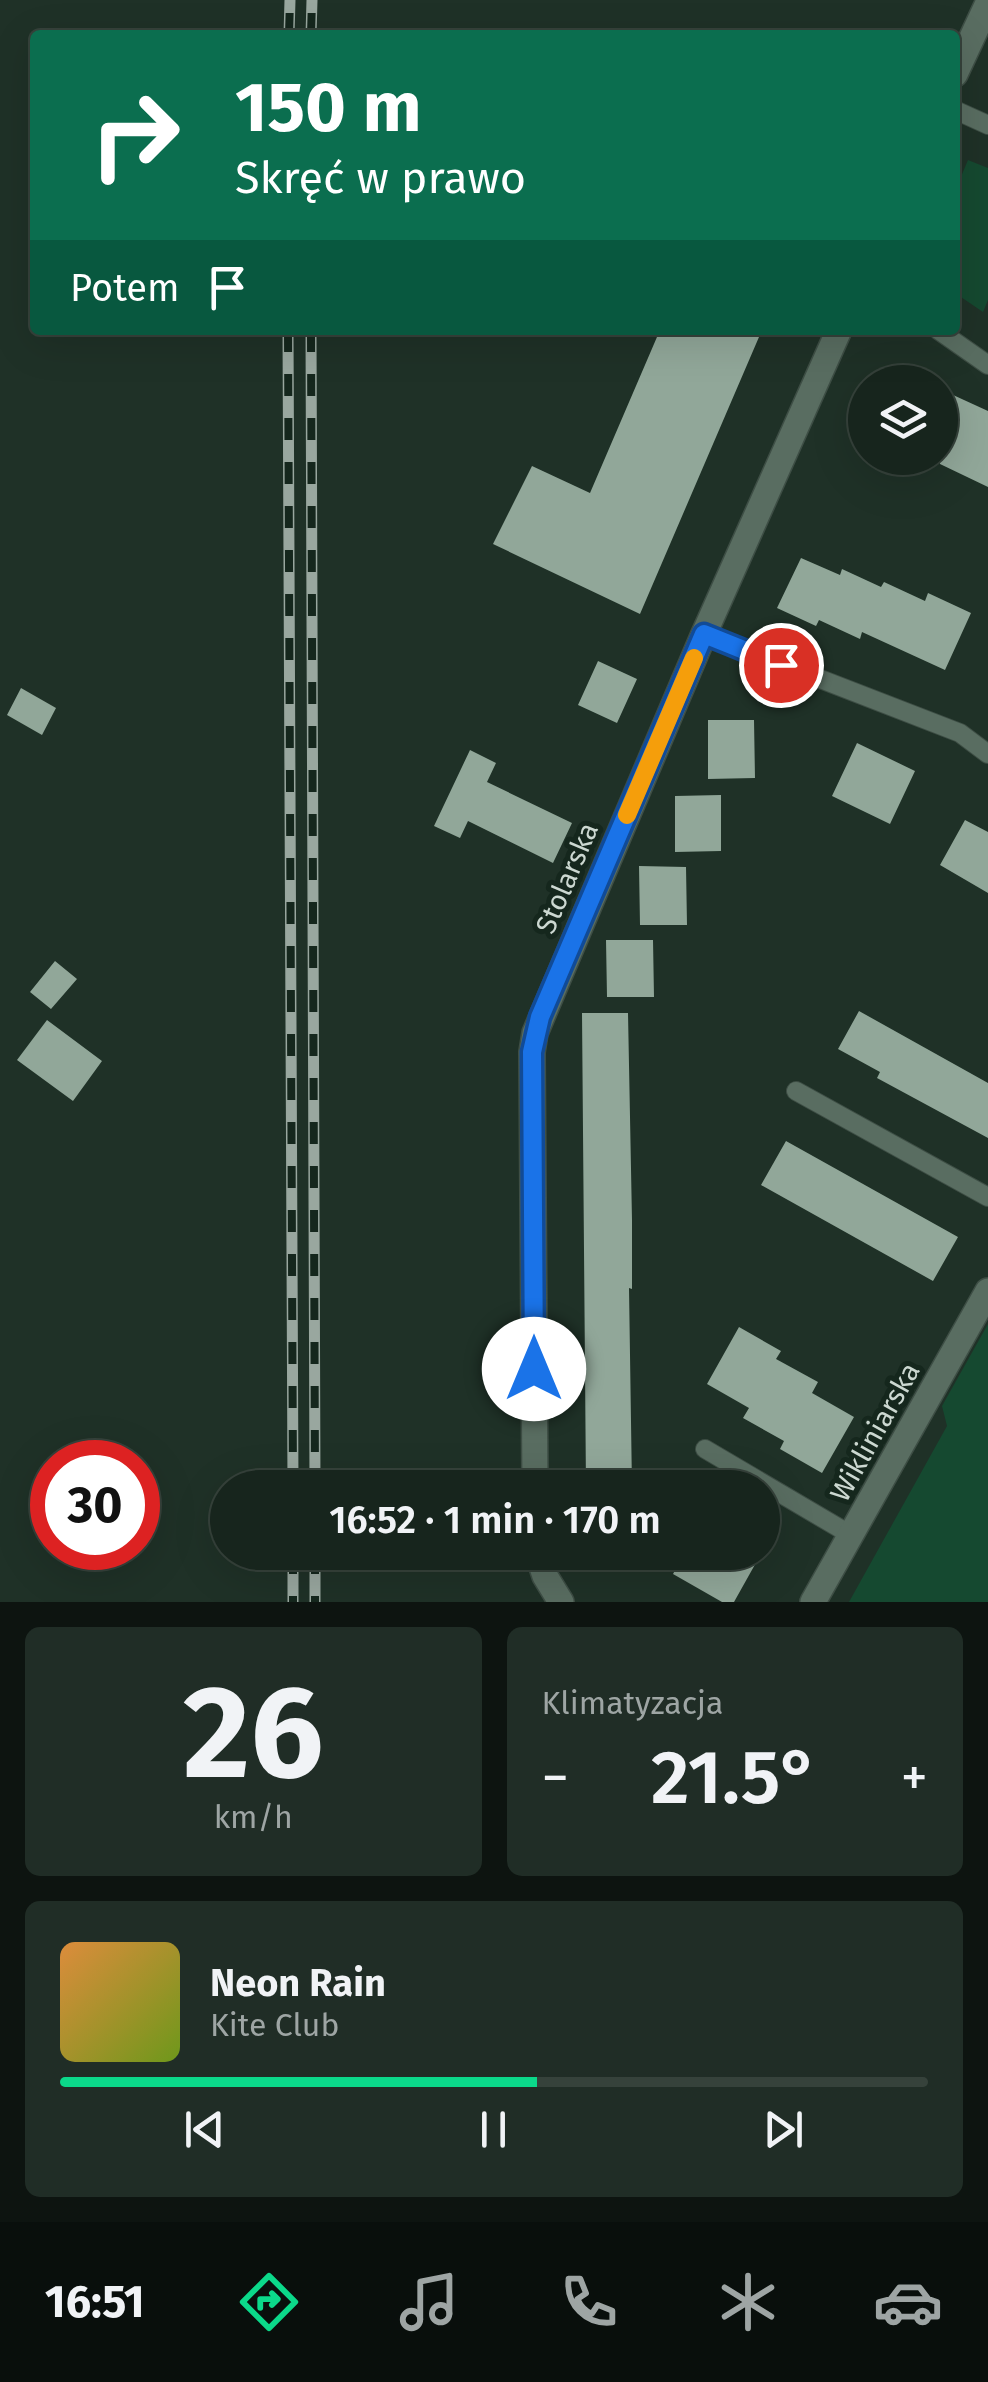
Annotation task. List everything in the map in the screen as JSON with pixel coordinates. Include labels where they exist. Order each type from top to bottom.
[{"type":"street","points":[[960,63],[988,3]]},
{"type":"street","name":"Stolarska","points":[[535,1470],[535,1033],[704,634],[837,335]]},
{"type":"street","name":"Wikliniarska","points":[[812,1602],[988,1291]]},
{"type":"street","points":[[543,1570],[560,1602]]},
{"type":"lane","points":[[960,112],[988,125]]},
{"type":"lane","points":[[945,335],[988,365]]},
{"type":"lane","points":[[704,634],[960,733],[988,754]]},
{"type":"lane","points":[[796,1092],[988,1197]]},
{"type":"lane","points":[[705,1448],[851,1535]]},
{"type":"green space","points":[[968,160],[988,168],[988,300],[983,312],[960,296],[960,179]]},
{"type":"green space","points":[[988,1324],[988,1602],[849,1602],[947,1426],[942,1406]]},
{"type":"building","points":[[658,335],[760,335],[640,614],[493,544],[532,466],[590,493]]},
{"type":"building","points":[[958,397],[988,411],[988,487],[958,473]]},
{"type":"building","points":[[801,558],[840,575],[842,569],[881,587],[884,582],[925,601],[928,593],[971,613],[945,670],[862,632],[860,639],[819,620],[816,626],[777,608]]},
{"type":"building","points":[[598,661],[637,679],[617,723],[578,705]]},
{"type":"building","points":[[21,688],[56,708],[42,735],[7,715]]},
{"type":"building","points":[[708,720],[754,720],[755,778],[708,779]]},
{"type":"building","points":[[857,743],[915,771],[890,824],[832,796]]},
{"type":"building","points":[[470,750],[496,763],[487,782],[572,823],[553,863],[468,821],[460,838],[434,826]]},
{"type":"building","points":[[721,795],[721,851],[675,852],[675,796]]},
{"type":"building","points":[[965,820],[988,832],[988,893],[940,865]]},
{"type":"building","points":[[639,866],[686,867],[687,925],[640,925]]},
{"type":"building","points":[[606,940],[653,940],[654,997],[607,997]]},
{"type":"building","points":[[55,961],[77,979],[51,1009],[30,992]]},
{"type":"building","points":[[859,1011],[988,1083],[988,1138],[877,1078],[880,1072],[838,1049]]},
{"type":"building","points":[[582,1013],[628,1013],[632,1470],[586,1470]]},
{"type":"building","points":[[47,1020],[102,1061],[73,1101],[17,1060]]},
{"type":"building","points":[[786,1141],[958,1237],[933,1281],[761,1185]]},
{"type":"building","points":[[739,1327],[781,1351],[776,1359],[818,1382],[812,1393],[854,1417],[822,1473],[780,1449],[784,1441],[743,1418],[749,1408],[707,1384]]},
{"type":"building","points":[[675,1570],[752,1570],[734,1602],[722,1602],[673,1574]]},
{"type":"railway","points":[[289,30],[290,0]]},
{"type":"railway","points":[[311,30],[312,0]]},
{"type":"railway","points":[[288,335],[293,1470]]},
{"type":"railway","points":[[311,335],[315,1470]]},
{"type":"railway","points":[[293,1570],[293,1602]]},
{"type":"railway","points":[[315,1570],[315,1602]]},
{"type":"slow traffic","points":[[627,815],[694,658]]},
{"type":"route","points":[[534,1369],[532,1052],[540,1017],[704,634],[781,665]]}]
